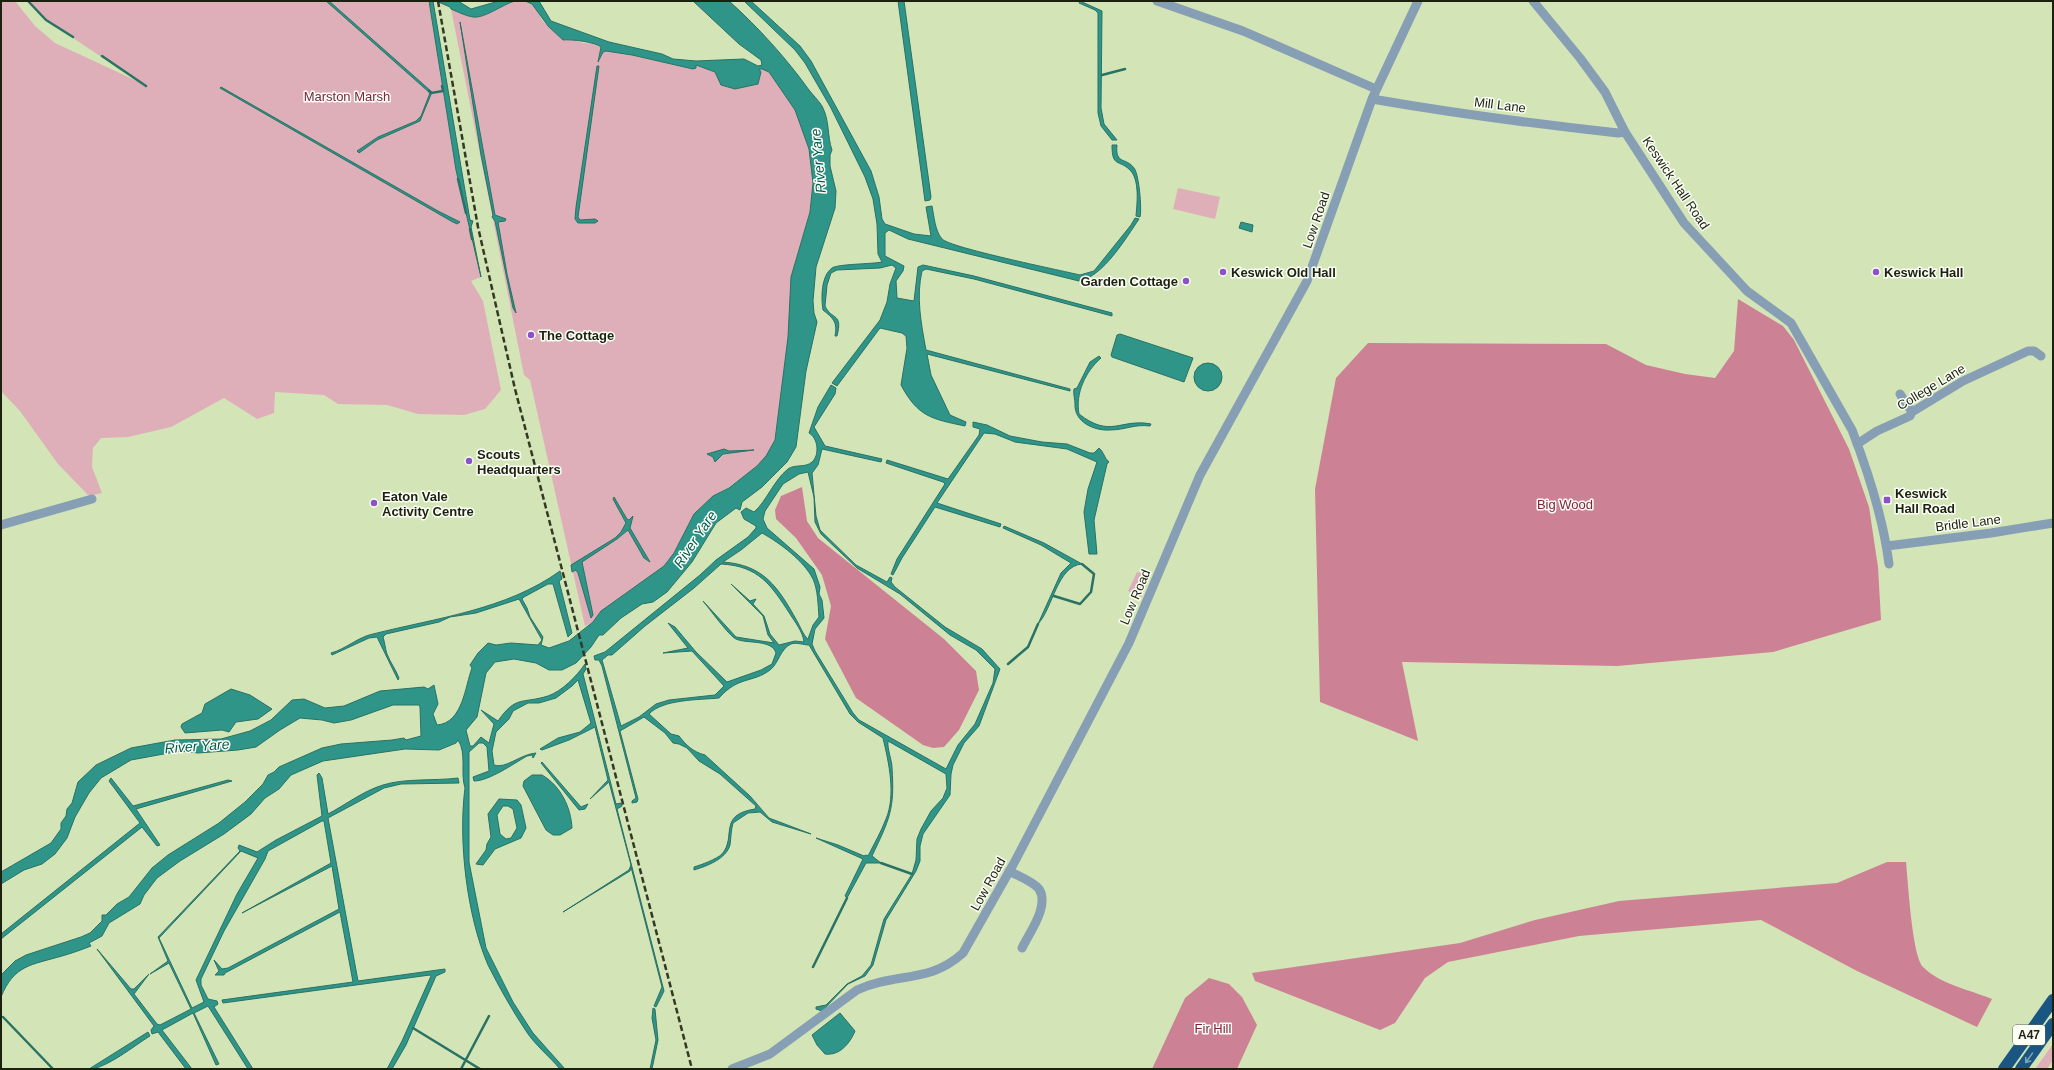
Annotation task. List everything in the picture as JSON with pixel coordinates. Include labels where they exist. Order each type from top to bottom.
[{"type":"highway","name":"A47","points":[[2004,1069],[2053,1000]]},
{"type":"highway","name":"A47","points":[[2021,1069],[2053,1024]]},
{"type":"street","points":[[1157,1],[1243,31],[1376,89]]},
{"type":"street","name":"Low Road","points":[[732,1069],[770,1054],[857,990],[872,983],[932,973],[953,963],[963,953],[974,936],[1129,644],[1200,475],[1307,282],[1372,99],[1418,1]]},
{"type":"street","name":"Keswick Hall Road","points":[[1533,1],[1580,58],[1605,92],[1625,132],[1684,223],[1747,292],[1791,323],[1814,361],[1857,444],[1877,498],[1887,546],[1889,564]]},
{"type":"street","name":"Mill Lane","points":[[1372,99],[1473,115],[1625,132]]},
{"type":"street","name":"College Lane","points":[[1857,444],[1877,431],[1910,416],[1912,412],[1963,381],[2028,351],[2034,351],[2041,356]]},
{"type":"street","points":[[1900,394],[1912,412]]},
{"type":"street","points":[[1,525],[92,498]]},
{"type":"street","name":"Bridle Lane","points":[[1887,546],[1991,533],[2053,523]]},
{"type":"street","points":[[1009,871],[1038,888],[1042,898],[1042,907],[1022,948]]},
{"type":"green space","name":"Marston Marsh","points":[[1,1],[15,1],[35,26],[55,43],[139,82],[46,20],[28,1],[429,1],[456,170],[481,277],[471,281],[483,301],[501,390],[485,409],[464,415],[418,414],[387,405],[338,404],[324,395],[275,392],[274,413],[257,419],[224,398],[171,427],[128,437],[101,438],[93,448],[92,467],[102,493],[89,496],[58,464],[20,411],[1,391]]},
{"type":"green space","points":[[515,1],[530,3],[534,6],[541,18],[549,27],[561,34],[583,43],[601,46],[598,61],[603,52],[606,51],[632,55],[693,69],[696,65],[715,72],[721,81],[758,69],[769,72],[795,110],[809,149],[813,183],[810,212],[795,262],[788,337],[775,440],[766,456],[757,466],[729,487],[713,496],[694,514],[674,553],[664,566],[601,611],[593,622],[585,626],[530,380],[524,375],[451,9],[468,16],[477,17],[488,14]]},
{"type":"green space","points":[[1178,188],[1220,197],[1215,219],[1173,209]]},
{"type":"green space","name":"Big Wood","points":[[1738,299],[1783,326],[1794,340],[1849,449],[1869,507],[1878,567],[1881,620],[1773,652],[1617,666],[1402,662],[1418,741],[1320,702],[1315,489],[1336,378],[1368,343],[1606,344],[1646,365],[1685,374],[1715,378],[1734,351]]},
{"type":"green space","points":[[802,487],[807,521],[818,538],[944,639],[976,671],[979,690],[959,730],[944,747],[933,748],[923,745],[856,698],[825,639],[831,606],[822,575],[796,538],[776,519],[775,510],[781,496]]},
{"type":"green space","points":[[1137,572],[1150,576],[1141,597],[1128,591]]},
{"type":"green space","points":[[1887,862],[1906,862],[1913,934],[1919,960],[1923,967],[1938,978],[1992,999],[1977,1027],[1857,971],[1761,920],[1579,936],[1448,962],[1425,978],[1395,1023],[1380,1030],[1255,981],[1252,973],[1460,943],[1535,920],[1619,901],[1837,883]]},
{"type":"green space","name":"Fir Hill","points":[[1209,978],[1229,984],[1242,997],[1257,1025],[1237,1069],[1152,1069],[1185,998]]},
{"type":"green space","points":[[2053,1044],[2053,1060],[2047,1069],[2035,1069]]},
{"type":"water","points":[[326,1],[329,1],[432,92],[420,121],[377,140],[359,153],[357,151],[378,137],[416,121],[421,116],[430,93]]},
{"type":"water","points":[[429,1],[433,1],[470,220],[473,221],[471,227],[481,277],[456,170]]},
{"type":"water","points":[[436,1],[458,1],[471,9],[499,1],[515,1],[483,16],[473,17],[462,14]]},
{"type":"water","name":"River Yare","points":[[525,1],[539,1],[551,21],[609,42],[662,54],[673,59],[696,61],[744,59],[758,66],[762,65],[761,60],[739,44],[693,1],[729,1],[772,44],[822,106],[825,112],[832,150],[830,155],[830,166],[836,191],[835,208],[816,267],[813,301],[814,313],[817,322],[806,371],[796,447],[787,462],[762,487],[742,502],[740,510],[736,508],[716,523],[692,562],[667,592],[653,602],[642,604],[621,618],[603,635],[599,635],[591,647],[576,663],[562,670],[549,670],[536,663],[514,659],[495,662],[486,673],[477,717],[466,730],[470,746],[473,746],[481,737],[489,743],[494,724],[481,710],[498,721],[510,707],[515,704],[548,696],[558,691],[573,679],[585,664],[586,669],[583,674],[616,804],[621,803],[622,806],[617,809],[664,991],[656,1007],[654,1006],[662,987],[631,867],[630,871],[563,912],[629,870],[631,865],[609,782],[590,799],[608,780],[595,727],[569,740],[542,750],[540,749],[558,738],[580,732],[591,723],[578,680],[556,698],[539,703],[528,703],[513,711],[509,719],[496,732],[492,751],[494,765],[504,765],[530,754],[536,753],[533,758],[532,755],[527,756],[494,775],[474,781],[473,777],[489,771],[487,747],[483,743],[479,743],[469,752],[469,862],[486,948],[513,1002],[533,1033],[565,1069],[560,1069],[526,1031],[488,965],[481,946],[466,878],[463,831],[465,788],[463,776],[463,757],[461,745],[458,740],[456,743],[439,750],[405,749],[323,761],[291,775],[279,789],[265,798],[251,814],[224,834],[180,861],[157,878],[144,895],[140,904],[109,923],[102,936],[89,943],[91,946],[33,964],[25,968],[12,978],[1,997],[1,975],[15,961],[26,955],[90,933],[102,921],[102,915],[106,915],[117,904],[129,897],[152,868],[168,855],[219,823],[245,802],[263,784],[268,775],[279,767],[322,748],[341,744],[404,738],[406,740],[421,736],[420,707],[419,705],[393,705],[351,720],[334,723],[322,720],[300,718],[256,747],[198,753],[180,751],[131,760],[101,778],[89,793],[75,817],[67,838],[55,854],[42,864],[24,870],[1,884],[1,872],[51,843],[61,829],[61,823],[66,816],[67,809],[72,803],[78,782],[96,765],[131,748],[175,740],[221,739],[250,731],[271,720],[292,700],[304,699],[325,708],[344,706],[380,691],[424,687],[428,689],[434,685],[438,704],[433,714],[437,725],[446,723],[458,711],[462,702],[472,668],[470,665],[478,653],[488,643],[496,645],[511,643],[538,645],[542,640],[519,599],[476,613],[450,617],[439,622],[386,634],[383,637],[386,652],[399,678],[398,680],[377,637],[369,638],[332,655],[331,653],[368,636],[494,604],[539,584],[560,571],[562,579],[559,581],[572,633],[568,637],[553,584],[548,584],[522,599],[530,617],[543,637],[541,645],[549,648],[569,641],[593,622],[601,611],[664,566],[674,553],[694,514],[713,496],[729,488],[757,466],[766,456],[775,440],[788,337],[791,277],[810,212],[813,183],[809,149],[795,110],[769,72],[762,69],[759,69],[761,72],[758,84],[735,89],[721,85],[715,72],[696,65],[696,68],[693,69],[632,55],[606,51],[603,52],[598,62],[601,47],[589,42],[563,40],[548,26],[532,4]]},
{"type":"water","points":[[744,1],[751,1],[800,46],[811,61],[871,171],[879,197],[882,219],[885,224],[914,234],[931,236],[926,207],[932,206],[938,232],[942,239],[950,243],[984,253],[1080,275],[1094,271],[1135,218],[1139,219],[1121,246],[1105,265],[1088,278],[1079,281],[908,239],[889,230],[885,233],[885,256],[904,266],[903,271],[896,281],[897,298],[914,301],[918,267],[923,265],[974,276],[1112,313],[1112,316],[974,279],[926,269],[922,271],[919,300],[926,350],[1070,389],[1070,391],[927,354],[931,375],[950,415],[966,422],[965,426],[943,421],[927,415],[920,410],[907,396],[901,385],[907,348],[906,336],[902,333],[880,328],[837,386],[832,383],[880,320],[887,302],[890,284],[896,268],[892,265],[880,268],[837,270],[831,273],[827,285],[825,306],[839,323],[837,336],[835,336],[836,327],[834,321],[823,310],[822,305],[824,282],[828,272],[835,267],[882,262],[878,254],[877,224],[873,199],[865,177],[831,108],[805,63],[795,50]]},
{"type":"water","points":[[898,1],[904,1],[931,197],[930,200],[925,201]]},
{"type":"water","points":[[1080,1],[1102,11],[1101,108],[1104,124],[1117,140],[1112,140],[1101,126],[1098,113],[1098,13],[1095,10],[1079,3]]},
{"type":"water","points":[[460,22],[495,215],[506,219],[505,221],[498,222],[507,274],[516,313],[513,308],[495,221],[492,217],[493,215],[481,155]]},
{"type":"water","points":[[597,66],[599,66],[578,217],[580,220],[595,219],[598,221],[595,223],[578,223],[575,219],[576,207]]},
{"type":"water","points":[[221,87],[438,211],[460,222],[457,224],[451,221],[220,88]]},
{"type":"water","points":[[1112,145],[1117,145],[1119,158],[1131,165],[1136,172],[1140,192],[1140,217],[1136,216],[1137,186],[1133,174],[1130,170],[1115,160],[1112,152]]},
{"type":"water","points":[[1241,222],[1253,225],[1252,232],[1239,228]]},
{"type":"water","points":[[1120,334],[1193,358],[1184,382],[1112,357],[1111,355],[1117,335]]},
{"type":"water","points":[[1099,356],[1101,358],[1086,376],[1080,390],[1078,406],[1079,414],[1090,421],[1108,427],[1131,423],[1151,424],[1150,426],[1104,430],[1086,424],[1078,416],[1074,389],[1077,388],[1090,362]]},
{"type":"water","points":[[1208,363],[1214,364],[1218,367],[1221,371],[1221,383],[1218,387],[1214,390],[1208,391],[1202,390],[1198,387],[1195,383],[1194,377],[1195,371],[1198,367],[1202,364]]},
{"type":"water","points":[[831,385],[836,388],[835,394],[814,427],[825,446],[882,459],[881,462],[822,449],[818,465],[812,473],[816,516],[820,530],[856,565],[887,582],[890,577],[892,578],[891,582],[895,587],[945,627],[982,649],[1000,669],[979,726],[964,743],[953,765],[950,795],[923,834],[920,846],[920,861],[916,871],[886,920],[873,965],[865,976],[848,984],[822,1011],[816,1009],[816,1007],[826,1005],[847,984],[862,976],[871,965],[884,919],[912,874],[916,860],[917,839],[921,829],[931,811],[943,798],[947,788],[946,774],[888,741],[892,768],[893,794],[887,823],[872,856],[881,863],[866,863],[847,898],[845,896],[863,859],[816,838],[864,856],[868,856],[886,819],[891,800],[889,768],[883,738],[858,722],[850,714],[809,645],[793,643],[784,649],[776,664],[770,670],[758,677],[733,686],[719,698],[682,701],[663,705],[649,714],[671,734],[679,736],[690,748],[705,755],[750,796],[769,818],[811,834],[772,822],[760,812],[748,813],[733,823],[730,845],[725,854],[710,864],[694,870],[694,867],[713,860],[722,854],[728,841],[732,821],[736,816],[743,812],[755,809],[756,806],[720,774],[699,761],[687,748],[673,743],[665,733],[644,717],[620,731],[638,799],[637,802],[632,803],[632,801],[636,798],[602,666],[599,660],[595,660],[594,656],[605,652],[700,575],[716,560],[748,537],[756,526],[744,519],[741,512],[746,508],[754,512],[778,479],[788,469],[809,464],[815,459],[817,447],[812,435],[809,433],[818,407]],"holes":[[[808,472],[814,497],[815,522],[821,534],[857,568],[900,594],[950,635],[976,650],[995,669],[993,683],[975,724],[958,745],[946,769],[859,720],[853,713],[815,651],[812,644],[815,629],[824,618],[822,600],[819,594],[820,587],[814,569],[767,528],[763,519],[765,511],[783,484],[799,474]],[[762,533],[798,559],[809,572],[815,583],[819,617],[813,625],[808,639],[783,598],[768,580],[749,568],[723,562]],[[721,564],[734,566],[755,573],[777,594],[798,627],[804,642],[795,641],[779,645],[770,634],[764,616],[753,604],[756,599],[750,601],[731,584],[763,616],[768,635],[774,643],[736,637],[703,601],[733,637],[740,640],[764,644],[774,649],[776,653],[772,664],[761,670],[727,682],[696,652],[675,627],[668,623],[688,648],[663,653],[692,651],[724,686],[715,695],[669,700],[656,704],[639,717],[621,726],[602,660],[608,655],[612,655],[645,626],[694,588]]]},
{"type":"water","points":[[973,422],[987,425],[1010,436],[1042,442],[1067,444],[1090,453],[1094,453],[1099,448],[1101,450],[1109,462],[1107,464],[1094,520],[1097,554],[1089,554],[1084,512],[1088,489],[1097,462],[1067,449],[1015,442],[995,434],[984,433],[937,503],[1001,524],[1000,527],[935,507],[902,558],[893,575],[891,574],[897,559],[945,484],[943,482],[886,463],[887,460],[948,479],[979,435],[980,429],[973,427]]},
{"type":"water","points":[[724,449],[729,451],[754,450],[723,454],[715,462],[713,457],[707,454]]},
{"type":"water","points":[[614,497],[627,519],[629,520],[633,516],[630,528],[650,562],[644,558],[628,530],[582,562],[593,615],[591,618],[578,573],[576,570],[572,572],[571,565],[615,538],[621,532],[626,523],[613,499]]},
{"type":"water","points":[[1004,526],[1044,543],[1082,564],[1074,566],[1061,580],[1048,608],[1038,624],[1061,573],[1071,563],[1041,545],[1003,528]]},
{"type":"water","points":[[231,689],[250,695],[272,709],[258,719],[236,722],[229,732],[222,730],[185,733],[181,727],[182,724],[202,713],[205,704]]},
{"type":"water","points":[[542,762],[581,807],[588,804],[585,809],[579,810],[541,763]]},
{"type":"water","points":[[319,773],[322,778],[328,814],[362,794],[383,785],[410,780],[458,778],[459,783],[401,784],[384,788],[328,818],[358,981],[445,969],[445,972],[436,976],[406,1045],[392,1069],[387,1069],[402,1041],[431,976],[430,975],[223,1003],[222,1000],[353,982],[340,912],[225,973],[224,975],[215,975],[219,971],[214,960],[222,969],[228,968],[339,909],[332,866],[242,913],[331,863],[324,821],[322,821],[268,851],[265,859],[224,931],[201,979],[201,985],[208,999],[217,1001],[218,1004],[214,1007],[253,1069],[248,1069],[208,1006],[194,1013],[219,1064],[216,1065],[193,1013],[162,1030],[192,1069],[186,1069],[158,1032],[152,1034],[151,1030],[154,1026],[97,949],[131,989],[134,989],[149,974],[134,994],[157,1024],[160,1025],[191,1009],[169,963],[150,974],[168,961],[158,937],[240,851],[238,848],[239,845],[257,852],[276,840],[322,816],[317,775]],"holes":[[[241,851],[258,858],[237,894],[196,980],[204,1002],[192,1008],[159,938]]]},
{"type":"water","points":[[532,775],[542,775],[560,791],[570,813],[572,828],[560,835],[553,835],[546,830],[523,786],[524,781]]},
{"type":"water","points":[[111,778],[133,806],[228,780],[232,781],[136,809],[160,845],[157,846],[142,827],[1,939],[1,934],[140,823],[109,781]]},
{"type":"water","points":[[499,799],[517,800],[521,805],[526,828],[521,838],[495,849],[483,865],[476,864],[486,850],[487,844],[491,837],[488,814]],"holes":[[[503,806],[508,806],[513,809],[517,828],[511,838],[506,839],[500,834],[497,815]]]},
{"type":"water","points":[[653,1008],[655,1009],[658,1040],[652,1069],[650,1069],[656,1040],[652,1018]]},
{"type":"water","points":[[840,1013],[855,1031],[844,1048],[835,1053],[825,1054],[817,1045],[812,1035]]},
{"type":"water","points":[[148,1032],[150,1036],[120,1056],[104,1065],[89,1069]]},
{"type":"waterway","points":[[28,1],[46,20],[73,37]]},
{"type":"waterway","points":[[102,56],[146,86]]},
{"type":"waterway","points":[[1102,75],[1125,69]]},
{"type":"waterway","points":[[429,91],[431,93],[443,91],[442,86]]},
{"type":"waterway","points":[[458,179],[466,213]]},
{"type":"waterway","points":[[470,229],[472,239]]},
{"type":"waterway","points":[[1054,596],[1080,604],[1091,592],[1094,574],[1082,564]]},
{"type":"waterway","points":[[1008,664],[1028,647],[1038,624]]},
{"type":"waterway","points":[[881,863],[912,874]]},
{"type":"waterway","points":[[813,967],[847,898]]},
{"type":"waterway","points":[[461,1069],[489,1016]]},
{"type":"waterway","points":[[3,1017],[53,1069]]},
{"type":"waterway","points":[[413,1028],[480,1069]]},
{"type":"railway","points":[[438,1],[478,227],[515,389],[692,1069]]},
{"type":"place","name":"Keswick Old Hall","points":[[1223,272]]},
{"type":"place","name":"Keswick Hall","points":[[1876,272]]},
{"type":"place","name":"Garden Cottage","points":[[1186,281]]},
{"type":"place","name":"The Cottage","points":[[531,335]]},
{"type":"place","name":"Scouts Headquarters","points":[[469,461]]},
{"type":"place","name":"Keswick Hall Road","points":[[1887,500]]},
{"type":"place","name":"Eaton Vale Activity Centre","points":[[374,503]]}]
